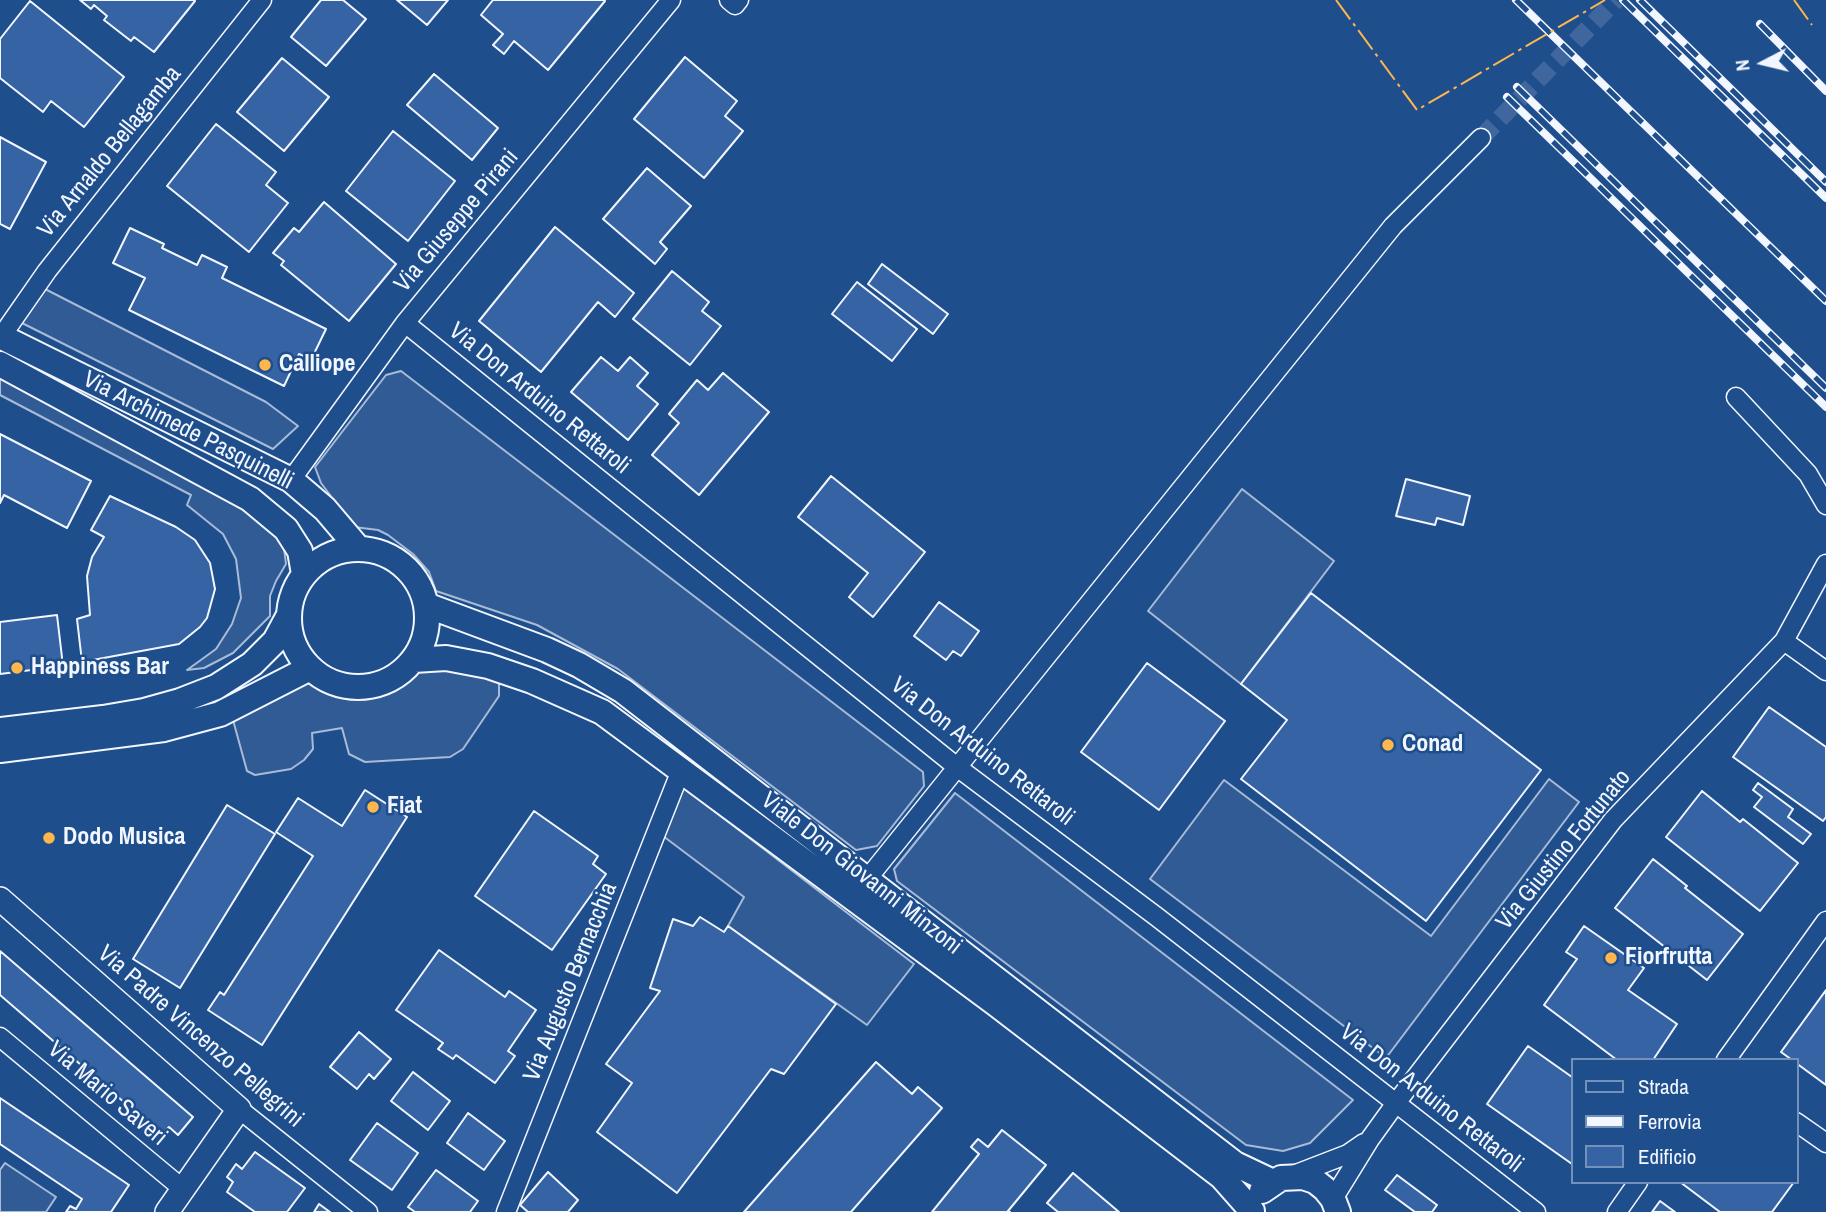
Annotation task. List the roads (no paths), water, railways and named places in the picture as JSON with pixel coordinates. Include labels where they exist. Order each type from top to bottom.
[{"type":"main road","name":"Via Archimede Pasquinelli","points":[[1,337],[291,480],[325,509],[359,549]]},
{"type":"main road","name":"Via Archimede Pasquinelli","points":[[0,364],[250,499],[286,529],[300,551],[304,574]]},
{"type":"main road","points":[[0,730],[144,711],[216,687],[252,664],[275,641],[288,617],[293,594],[304,574],[329,555],[344,550],[359,549],[382,553],[402,565],[418,583],[426,605],[425,634],[414,660],[397,676],[375,686],[352,688],[329,682],[310,668],[293,645],[288,617]]},
{"type":"main road","name":"Viale Don Giovanni Minzoni","points":[[426,605],[547,650],[623,691],[1235,1164],[1282,1179],[1303,1177],[1315,1181],[1335,1205]]},
{"type":"main road","name":"Viale Don Giovanni Minzoni","points":[[414,660],[446,658],[488,666],[532,681],[602,712],[995,1003],[1222,1177],[1252,1211]]},
{"type":"main road","points":[[0,750],[175,726],[220,713],[310,668]]},
{"type":"main road","name":"Viale Don Giovanni Minzoni","points":[[1252,1211],[1256,1199],[1282,1179]]},
{"type":"street","name":"Via Arnaldo Bellagamba","points":[[1,337],[47,271],[262,0]]},
{"type":"street","name":"Via Giuseppe Pirani","points":[[291,480],[405,323],[671,0]]},
{"type":"street","points":[[729,0],[735,5],[739,0]]},
{"type":"street","points":[[868,878],[1394,226],[1481,138]]},
{"type":"street","name":"Via Don Arduino Rettaroli","points":[[405,323],[957,767],[1157,917],[1536,1212]]},
{"type":"street","points":[[1736,397],[1808,474],[1826,505]]},
{"type":"street","name":"Via Giustino Fortunato","points":[[1335,1205],[1370,1139],[1396,1103],[1613,820],[1784,641],[1826,564]]},
{"type":"street","points":[[1784,641],[1826,671]]},
{"type":"street","name":"Via Augusto Bernacchia","points":[[506,1212],[681,770]]},
{"type":"street","name":"Via Padre Vincenzo Pellegrini","points":[[0,899],[239,1109],[368,1212]]},
{"type":"street","points":[[1727,1058],[1826,920]]},
{"type":"street","name":"Via Mario Saveri","points":[[0,1037],[183,1189]]},
{"type":"street","points":[[167,1212],[239,1109]]},
{"type":"street","points":[[1798,1123],[1826,1143]]},
{"type":"street","name":"Via Giustino Fortunato","points":[[1282,1179],[1348,1154],[1370,1139]]},
{"type":"street","points":[[1616,1212],[1637,1184]]},
{"type":"tunnel","points":[[1481,138],[1616,0]]},
{"type":"railway","points":[[1516,0],[1826,301]]},
{"type":"railway","points":[[1623,0],[1826,198]]},
{"type":"railway","points":[[1640,0],[1826,182]]},
{"type":"railway","points":[[1760,24],[1826,91]]},
{"type":"railway","points":[[1517,87],[1826,388]]},
{"type":"railway","points":[[1507,97],[1826,407]]},
{"type":"place","name":"Calliope","points":[[265,365]]},
{"type":"place","name":"Happiness Bar","points":[[17,668]]},
{"type":"place","name":"Conad","points":[[1388,745]]},
{"type":"place","name":"Fiat","points":[[373,807]]},
{"type":"place","name":"Dodo Musica","points":[[49,838]]},
{"type":"place","name":"Fiorfrutta","points":[[1611,958]]}]
